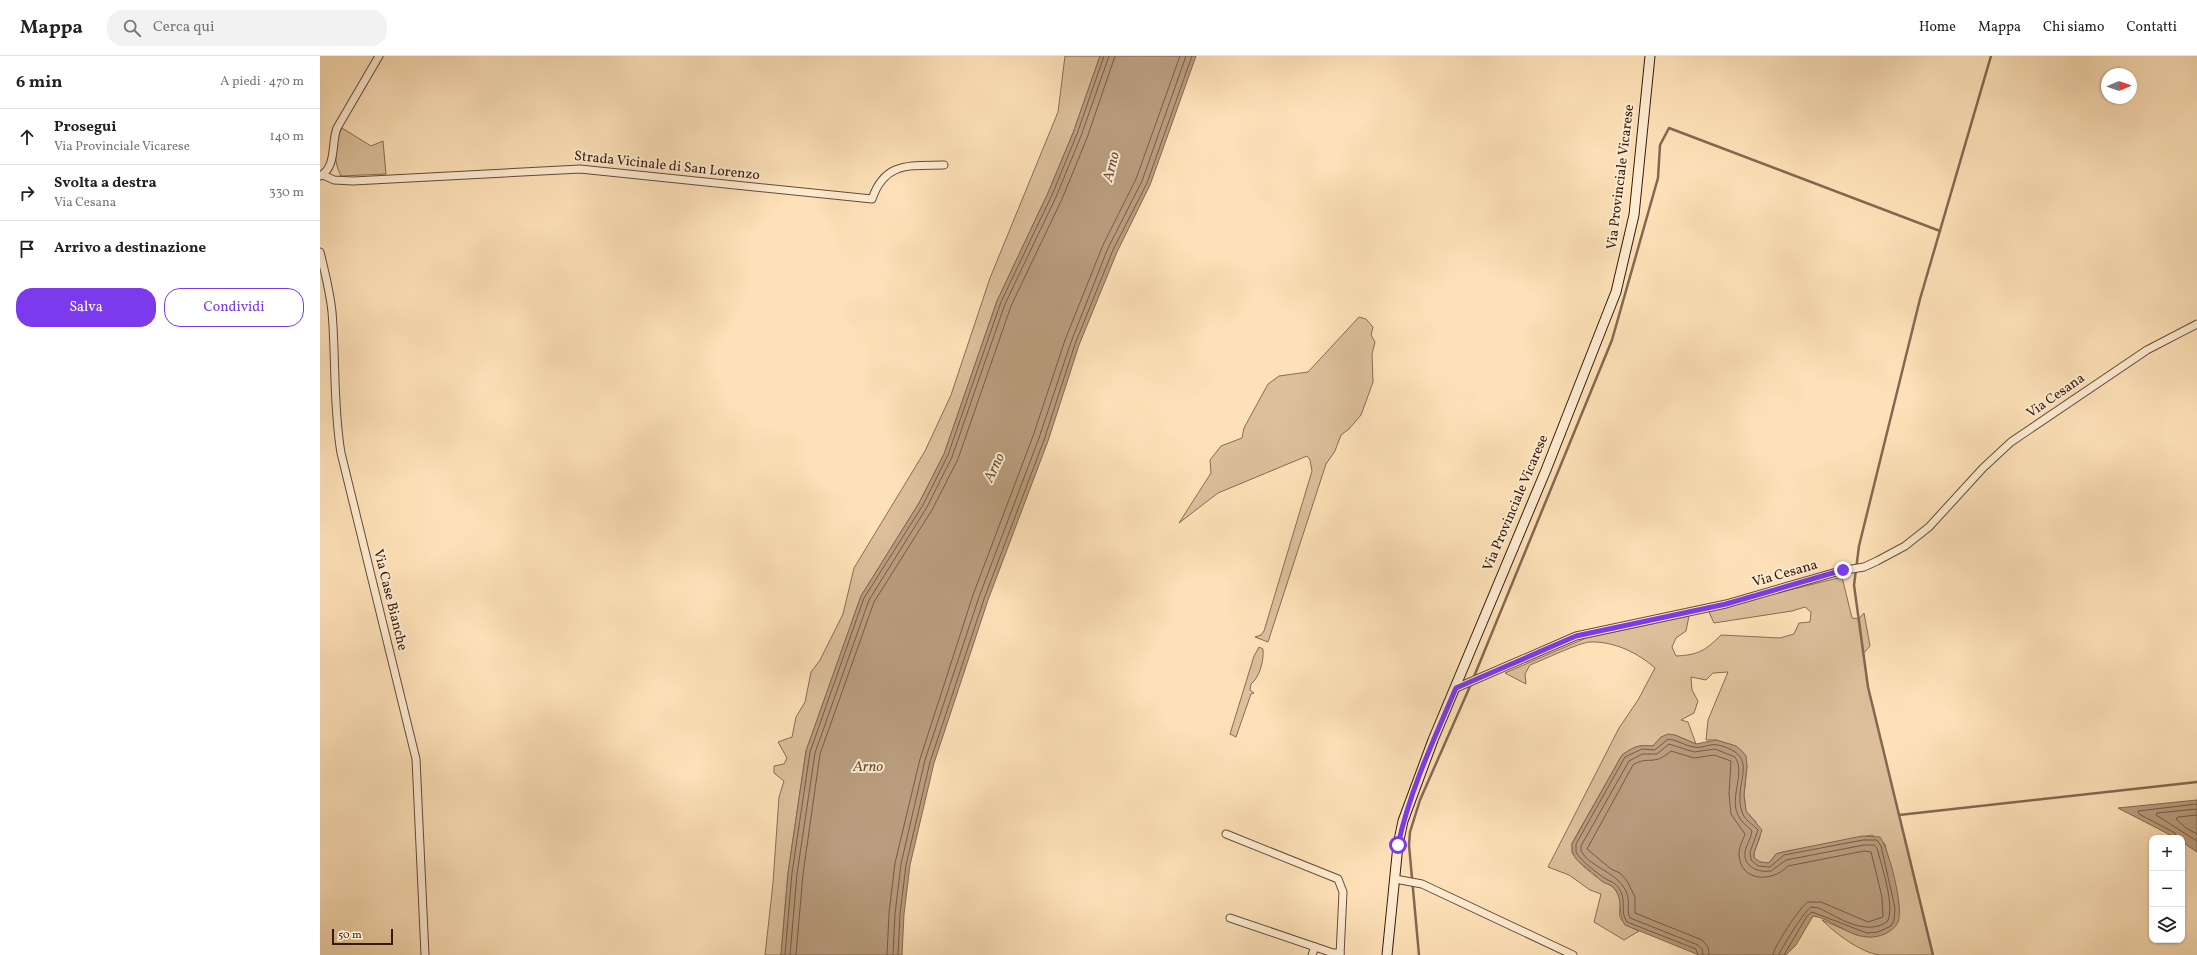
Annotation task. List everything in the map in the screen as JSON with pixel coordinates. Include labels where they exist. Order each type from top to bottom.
[{"type":"main road","name":"Via Provinciale Vicarese","points":[[1387,955],[1396,879],[1398,845],[1403,821],[1433,740],[1546,470],[1616,292],[1634,215],[1650,56]]},
{"type":"street","points":[[322,176],[331,161],[332,144],[337,128],[379,56]]},
{"type":"street","name":"Strada Vicinale di San Lorenzo","points":[[322,176],[334,180],[353,181],[580,169],[872,199],[880,181],[893,170],[907,166],[944,165]]},
{"type":"street","name":"Via Case Bianche","points":[[320,252],[332,312],[336,418],[340,453],[416,758],[425,955]]},
{"type":"street","name":"Via Cesana","points":[[1456,688],[1478,677],[1576,636],[1726,604],[1855,569],[1895,551],[1920,535],[1947,509],[1983,468],[2011,442],[2147,350],[2197,324]]},
{"type":"street","points":[[1226,834],[1338,879],[1343,892],[1340,954],[1230,918]]},
{"type":"street","points":[[1396,879],[1414,882],[1574,955]]},
{"type":"street","points":[[1312,955],[1315,946]]},
{"type":"shaded area","points":[[1065,56],[1100,56],[1073,133],[1048,193],[997,301],[944,454],[919,503],[861,596],[806,751],[788,873],[781,955],[765,955],[773,883],[779,797],[784,781],[774,773],[774,766],[784,764],[787,758],[778,742],[792,737],[796,717],[805,702],[811,672],[820,660],[843,614],[854,568],[925,451],[951,395],[990,278],[1058,112]]},
{"type":"shaded area","points":[[342,128],[371,146],[383,141],[386,174],[341,176],[338,170],[336,158],[336,145]]},
{"type":"shaded area","points":[[1359,317],[1366,319],[1373,327],[1371,335],[1375,342],[1372,354],[1373,382],[1361,415],[1349,429],[1341,435],[1335,451],[1326,464],[1268,642],[1255,637],[1261,635],[1264,631],[1312,471],[1310,460],[1307,456],[1218,493],[1179,523],[1211,473],[1210,460],[1221,446],[1242,438],[1244,428],[1268,384],[1279,376],[1308,372]]},
{"type":"shaded area","points":[[1842,577],[1852,618],[1859,619],[1864,613],[1870,646],[1863,654],[1868,687],[1933,955],[1880,955],[1865,951],[1849,942],[1822,920],[1857,935],[1899,907],[1885,844],[1872,835],[1783,852],[1776,854],[1769,863],[1760,862],[1754,858],[1754,853],[1760,837],[1756,822],[1746,811],[1744,795],[1747,766],[1736,746],[1716,740],[1706,740],[1708,720],[1728,672],[1713,673],[1706,680],[1691,677],[1692,690],[1698,701],[1694,713],[1681,720],[1688,722],[1696,744],[1675,735],[1661,737],[1653,746],[1637,747],[1622,755],[1572,843],[1572,853],[1579,861],[1591,873],[1612,886],[1616,891],[1620,904],[1620,917],[1623,922],[1639,931],[1624,940],[1594,922],[1601,894],[1590,890],[1569,875],[1548,867],[1619,728],[1638,700],[1655,668],[1641,657],[1625,649],[1599,642],[1590,642],[1569,648],[1530,665],[1525,674],[1526,684],[1505,673],[1586,638],[1689,616],[1686,631],[1676,638],[1672,647],[1676,656],[1690,655],[1701,651],[1721,635],[1780,638],[1794,634],[1799,623],[1810,622],[1811,612],[1805,607],[1792,611],[1714,623],[1708,610]]},
{"type":"shaded area","points":[[1259,647],[1263,649],[1262,663],[1257,677],[1251,684],[1250,690],[1254,693],[1251,694],[1236,737],[1230,734],[1254,656]]},
{"type":"water","name":"Arno","points":[[1100,56],[1196,56],[1150,185],[1117,252],[1079,345],[1048,441],[988,600],[934,763],[910,865],[904,914],[902,955],[781,955],[788,873],[806,751],[861,596],[919,503],[944,454],[997,301],[1048,193],[1073,133]]},
{"type":"water","points":[[1668,734],[1675,735],[1696,744],[1716,740],[1736,746],[1746,756],[1747,765],[1744,795],[1746,811],[1762,830],[1754,853],[1754,858],[1760,862],[1769,863],[1776,854],[1783,852],[1862,836],[1880,837],[1884,844],[1895,879],[1899,904],[1899,915],[1896,926],[1885,934],[1876,937],[1867,937],[1853,934],[1826,920],[1813,916],[1796,945],[1786,955],[1699,955],[1625,925],[1622,920],[1616,890],[1612,886],[1601,881],[1576,859],[1573,853],[1572,844],[1622,755],[1637,747],[1653,746],[1661,737]]},
{"type":"water","points":[[2197,800],[2197,852],[2185,844],[2185,835],[2170,835],[2118,808]]},
{"type":"waterway","points":[[1933,955],[1868,687],[1854,585],[1859,546],[1920,299],[1991,56]]},
{"type":"waterway","points":[[1473,679],[1612,340],[1658,178],[1660,145],[1669,128],[1940,231]]},
{"type":"waterway","points":[[1419,955],[1409,845],[1410,832],[1420,800],[1471,684]]},
{"type":"waterway","points":[[1899,815],[2197,782]]},
{"type":"route","points":[[1398,845],[1403,821],[1418,778],[1456,688],[1566,639],[1628,624],[1726,604],[1817,579],[1843,570]]}]
